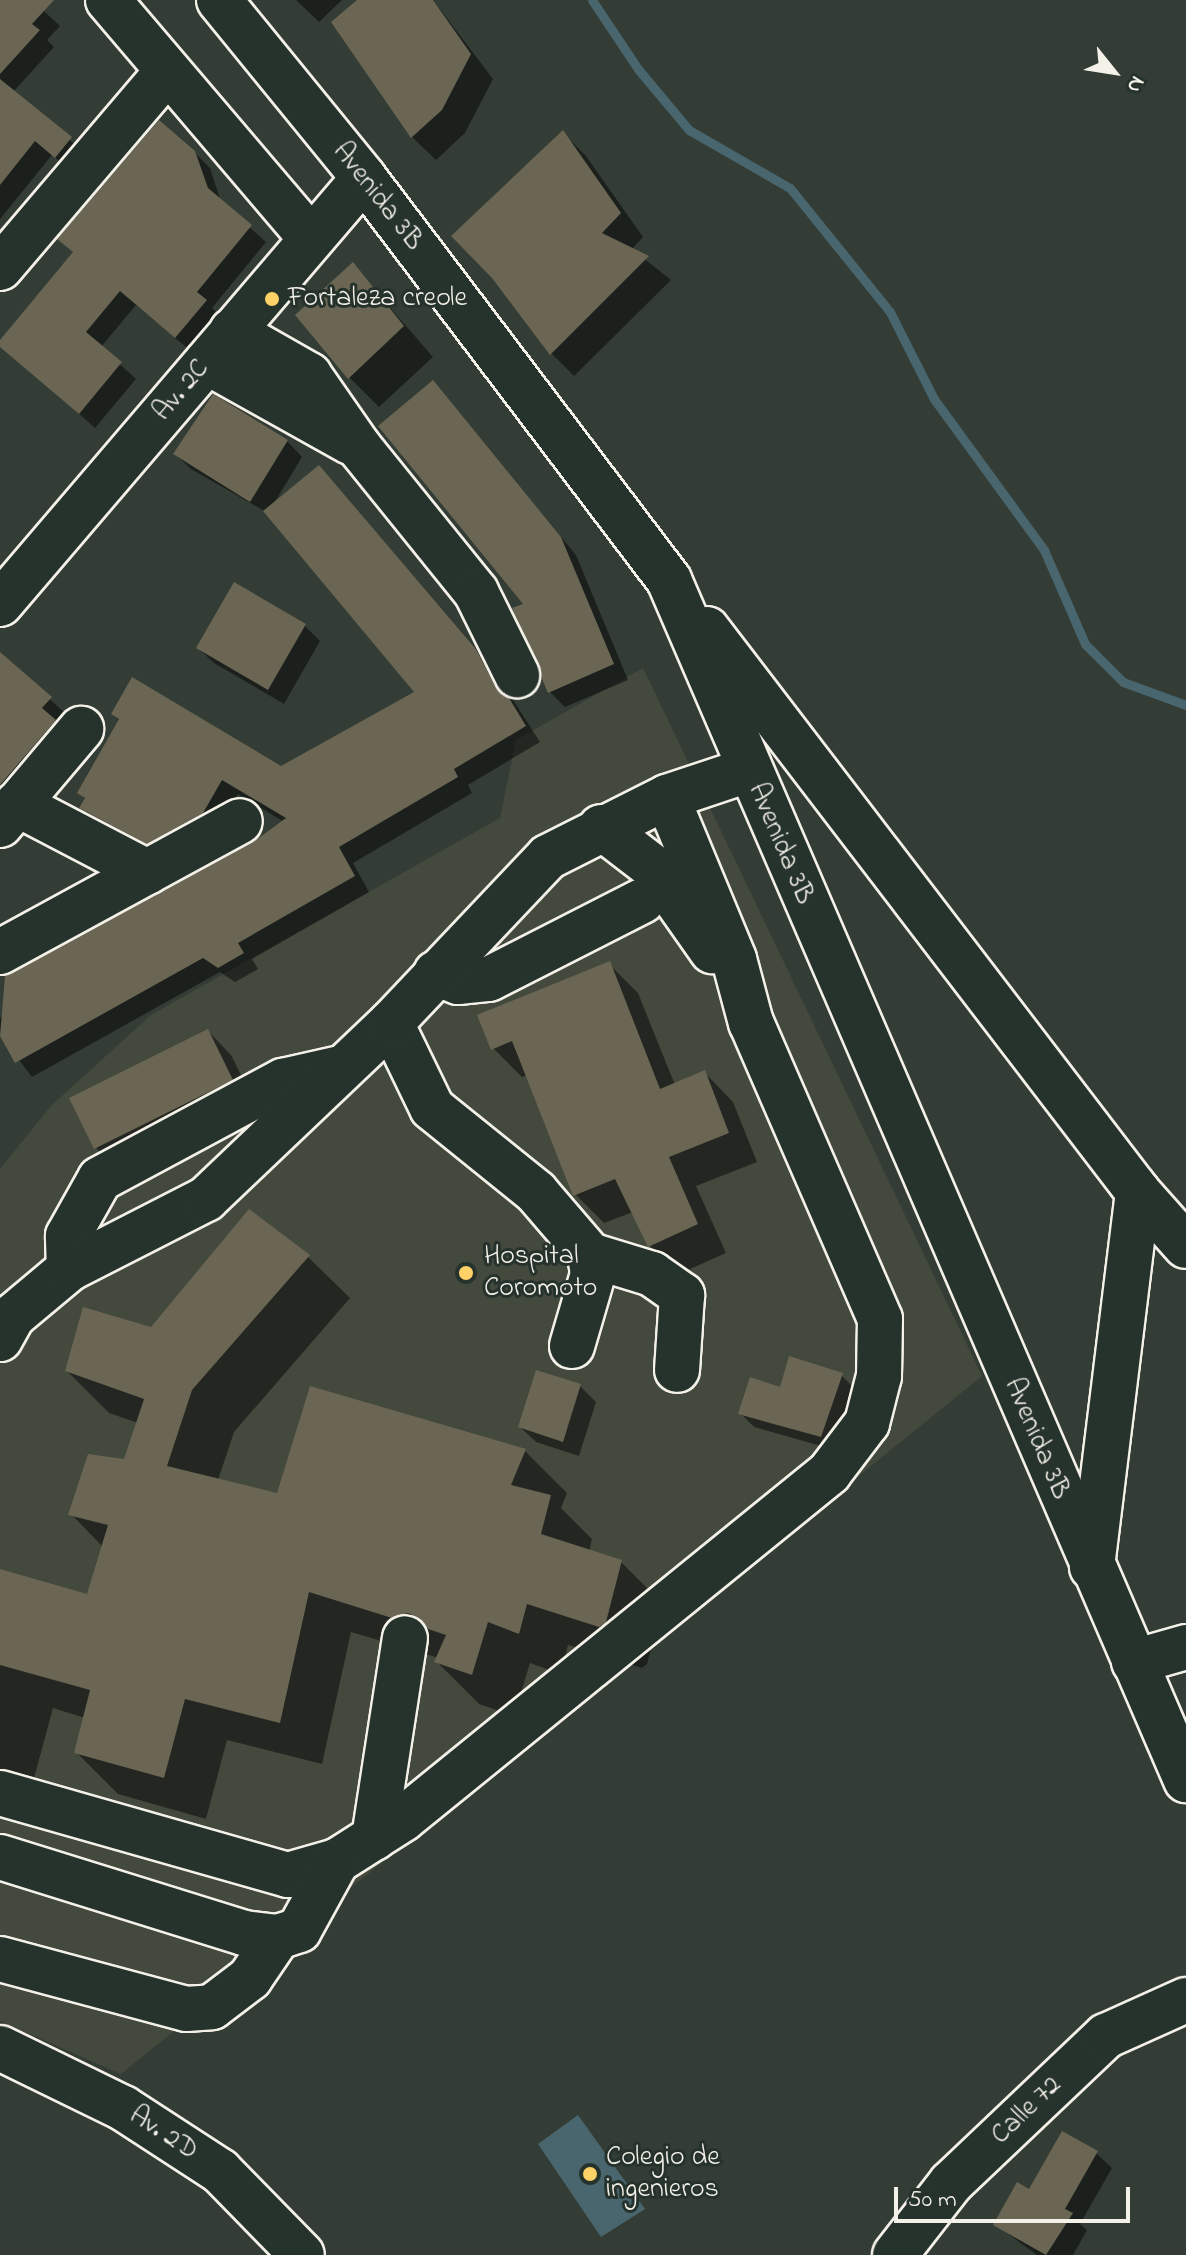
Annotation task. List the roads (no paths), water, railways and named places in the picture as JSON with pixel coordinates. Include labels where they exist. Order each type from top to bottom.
[{"type":"street","points":[[108,0],[166,73],[310,237]]},
{"type":"street","name":"Avenida 3B","points":[[219,0],[364,178],[669,580],[748,770],[1186,1780]]},
{"type":"street","points":[[0,268],[166,73]]},
{"type":"street","name":"Av. 2C","points":[[0,604],[310,237],[364,178]]},
{"type":"street","points":[[220,346],[359,447],[476,592],[517,675]]},
{"type":"street","points":[[669,580],[1138,1192],[1186,1246]]},
{"type":"street","points":[[81,729],[9,815],[147,872]]},
{"type":"street","points":[[4,1324],[69,1269],[206,1199],[301,1113],[340,1068],[391,1023],[548,857],[601,827],[667,797],[748,770]]},
{"type":"street","points":[[0,1793],[288,1875],[337,1861],[374,1838],[829,1473],[867,1423],[879,1376],[880,1319],[745,999],[722,924],[667,797]]},
{"type":"street","points":[[0,952],[240,821]]},
{"type":"street","points":[[601,827],[653,867],[745,999]]},
{"type":"street","points":[[436,973],[458,982],[489,979],[642,901]]},
{"type":"street","points":[[391,1023],[432,1108],[536,1192],[590,1255],[593,1274],[572,1346]]},
{"type":"street","points":[[69,1269],[68,1236],[100,1179],[283,1081],[340,1068]]},
{"type":"street","points":[[1092,1568],[1138,1192]]},
{"type":"street","points":[[590,1255],[652,1274],[682,1295],[677,1370]]},
{"type":"street","points":[[374,1838],[405,1638]]},
{"type":"street","points":[[1134,1662],[1186,1647]]},
{"type":"street","points":[[0,1857],[244,1933],[278,1937],[299,1930],[337,1861]]},
{"type":"street","points":[[0,1959],[186,2009],[212,2007],[250,1978],[278,1937]]},
{"type":"street","name":"Calle 72","points":[[895,2255],[951,2183],[1106,2036],[1186,2000]]},
{"type":"street","name":"Av. 2D","points":[[0,2048],[123,2108],[220,2171],[302,2255]]},
{"type":"water","points":[[578,2115],[645,2209],[601,2237],[538,2144]]},
{"type":"waterway","points":[[592,0],[638,69],[689,130],[790,188],[890,312],[934,399],[1044,550],[1085,644],[1123,682],[1186,705]]},
{"type":"place","name":"Fortaleza creole","points":[[272,299]]},
{"type":"place","name":"Hospital Coromoto","points":[[466,1273]]},
{"type":"place","name":"Colegio de ingenieros","points":[[590,2174]]}]
